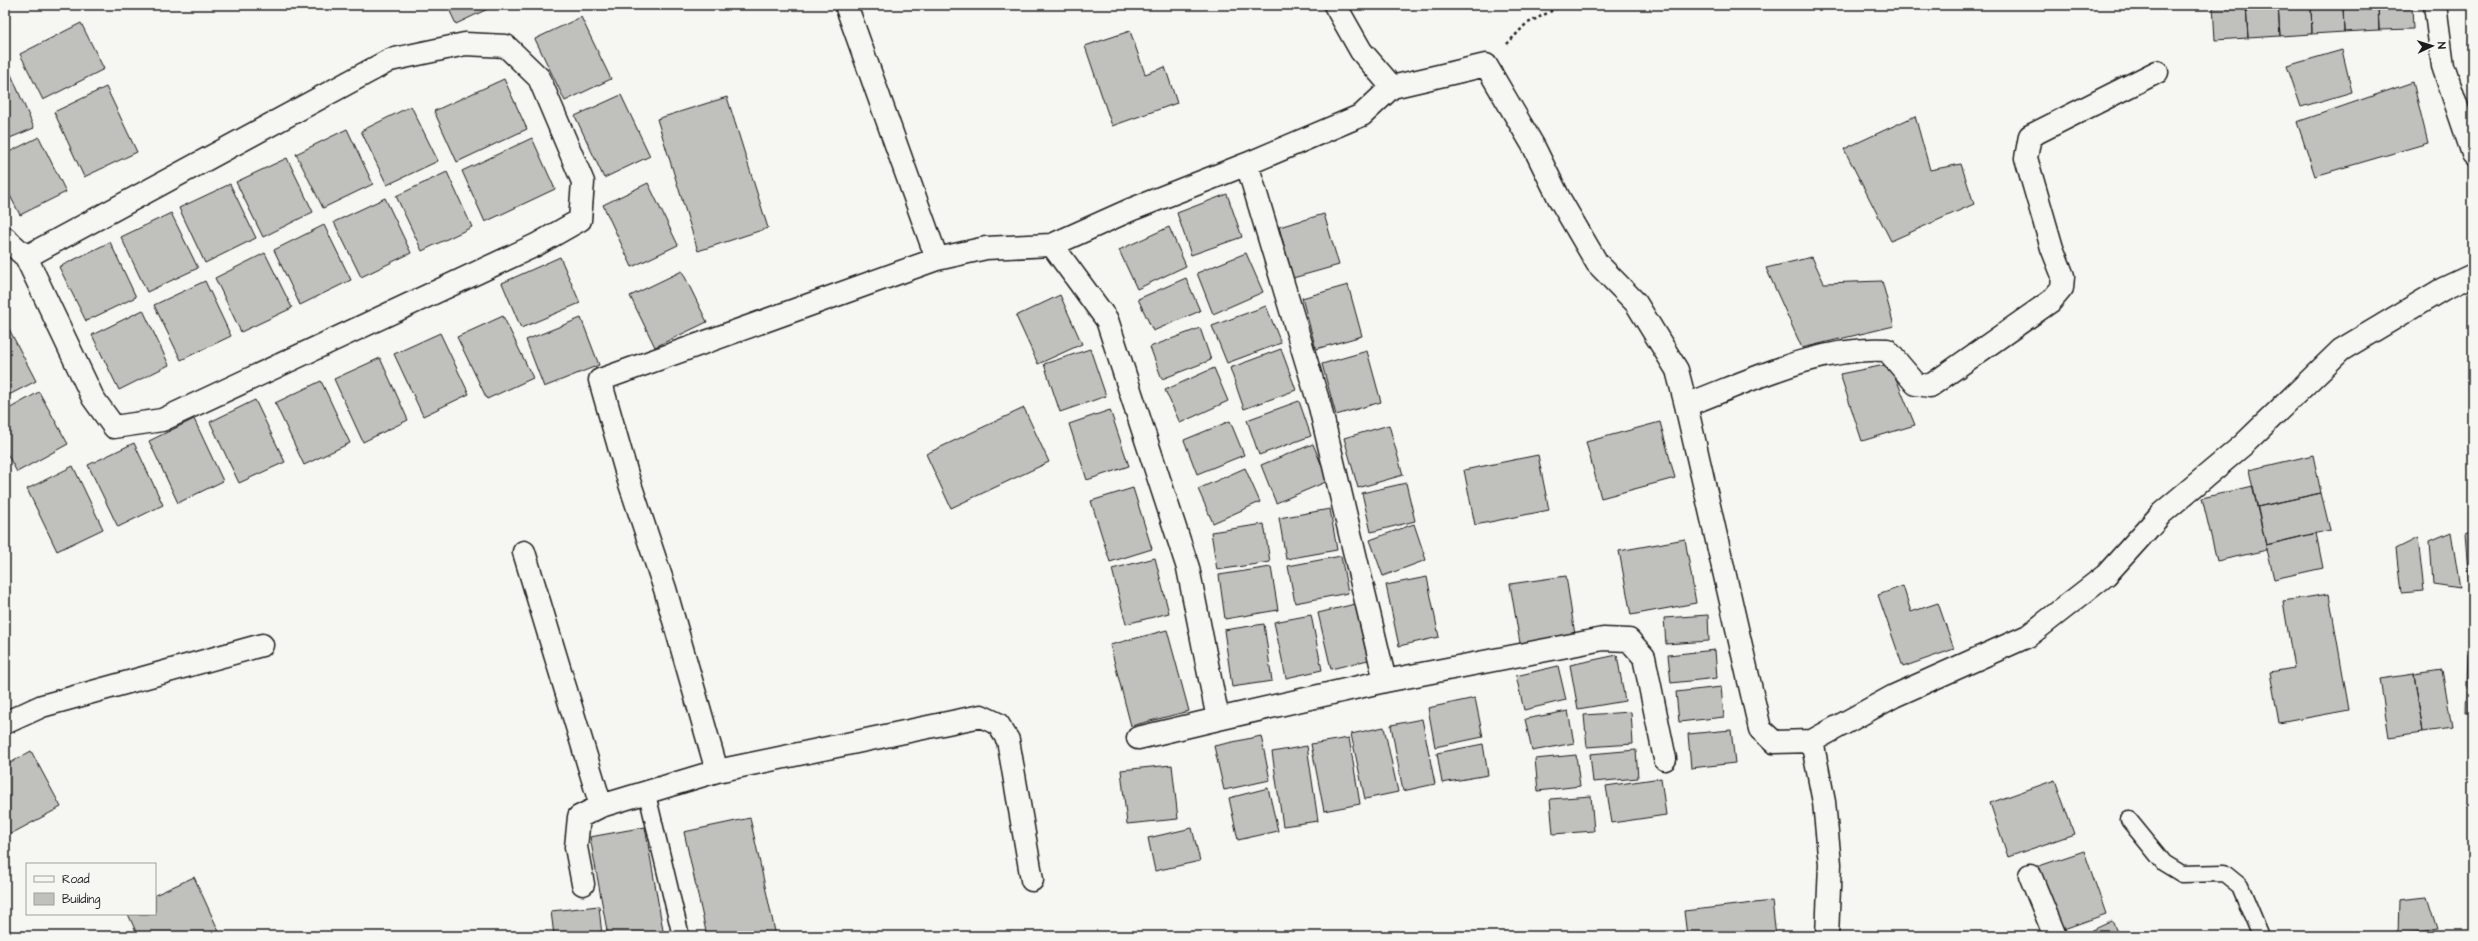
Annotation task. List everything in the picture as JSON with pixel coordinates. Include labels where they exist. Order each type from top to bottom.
[{"type":"street","points":[[846,5],[937,258]]},
{"type":"street","points":[[1335,5],[1361,51],[1392,87]]},
{"type":"street","points":[[2435,5],[2443,66],[2473,154]]},
{"type":"street","points":[[5,238],[26,257],[93,398],[114,427],[162,420],[536,245],[580,220],[583,182],[540,78],[506,46],[465,44],[390,60],[26,257]]},
{"type":"street","points":[[717,771],[665,589],[628,478],[600,380],[937,258],[986,248],[1052,245],[1130,210],[1247,164],[1362,115],[1392,87],[1486,65],[1534,147],[1559,198],[1597,263],[1636,303],[1677,370],[1760,729],[1774,742],[1812,741],[1894,696],[2028,636],[2106,575],[2162,513],[2243,445],[2341,350],[2443,289],[2473,274]]},
{"type":"street","points":[[1686,405],[1805,361],[1861,349],[1888,350],[1916,384],[1930,386],[2051,301],[2062,288],[2063,276],[2052,248],[2026,158],[2030,136],[2157,72]]},
{"type":"street","points":[[1247,164],[1320,407],[1385,681]]},
{"type":"street","points":[[1052,245],[1107,320],[1188,568],[1218,719]]},
{"type":"street","points":[[524,552],[601,806]]},
{"type":"street","points":[[1138,738],[1385,681],[1603,639],[1629,640],[1644,656],[1666,759]]},
{"type":"street","points":[[5,723],[42,706],[262,645]]},
{"type":"street","points":[[583,884],[576,847],[578,817],[601,806],[647,794],[717,771],[981,716],[998,724],[1008,740],[1032,880]]},
{"type":"street","points":[[1812,741],[1824,802],[1830,864],[1827,936]]},
{"type":"street","points":[[2030,875],[2055,936]]},
{"type":"lane","points":[[647,794],[681,936]]},
{"type":"lane","points":[[2129,820],[2164,863],[2182,874],[2224,873],[2240,886],[2261,936]]},
{"type":"path","points":[[1486,65],[1526,24],[1563,5]]},
{"type":"building","points":[[447,5],[496,5],[456,24]]},
{"type":"building","points":[[2213,5],[2246,5],[2248,38],[2215,40]]},
{"type":"building","points":[[2246,5],[2278,5],[2280,36],[2248,38]]},
{"type":"building","points":[[2278,5],[2311,5],[2312,34],[2280,36]]},
{"type":"building","points":[[2311,5],[2343,5],[2344,32],[2312,34]]},
{"type":"building","points":[[2343,5],[2378,5],[2379,30],[2344,32]]},
{"type":"building","points":[[2378,5],[2412,5],[2413,29],[2379,30]]},
{"type":"building","points":[[581,17],[611,79],[565,101],[535,39]]},
{"type":"building","points":[[81,23],[104,69],[43,100],[20,54]]},
{"type":"building","points":[[1130,31],[1145,74],[1165,67],[1177,103],[1112,126],[1085,46]]},
{"type":"building","points":[[2342,50],[2352,92],[2301,107],[2287,66]]},
{"type":"building","points":[[10,72],[34,128],[5,140],[5,74]]},
{"type":"building","points":[[504,79],[527,129],[457,162],[434,111]]},
{"type":"building","points":[[2413,82],[2428,143],[2315,176],[2297,122]]},
{"type":"building","points":[[106,87],[137,152],[84,177],[54,112]]},
{"type":"building","points":[[621,95],[650,156],[604,178],[575,116]]},
{"type":"building","points":[[727,97],[768,228],[698,251],[657,119]]},
{"type":"building","points":[[411,106],[438,161],[387,185],[361,131]]},
{"type":"building","points":[[1915,116],[1930,170],[1961,164],[1974,204],[1891,241],[1844,149]]},
{"type":"building","points":[[347,129],[373,184],[323,208],[296,154]]},
{"type":"building","points":[[39,137],[66,192],[20,215],[5,186],[5,154]]},
{"type":"building","points":[[532,138],[555,189],[485,222],[462,171]]},
{"type":"building","points":[[287,158],[313,212],[263,237],[236,182]]},
{"type":"building","points":[[447,172],[472,227],[422,251],[396,196]]},
{"type":"building","points":[[648,183],[678,245],[632,267],[603,205]]},
{"type":"building","points":[[230,184],[256,238],[205,263],[179,208]]},
{"type":"building","points":[[1227,194],[1242,237],[1191,255],[1177,213]]},
{"type":"building","points":[[385,198],[411,253],[361,277],[334,222]]},
{"type":"building","points":[[171,213],[198,268],[147,292],[121,237]]},
{"type":"building","points":[[1324,214],[1339,265],[1293,278],[1279,227]]},
{"type":"building","points":[[324,225],[351,280],[300,305],[274,250]]},
{"type":"building","points":[[1169,227],[1186,266],[1137,289],[1119,250]]},
{"type":"building","points":[[110,242],[136,297],[86,321],[59,267]]},
{"type":"building","points":[[265,253],[292,308],[241,332],[215,278]]},
{"type":"building","points":[[1246,253],[1263,292],[1213,314],[1197,273]]},
{"type":"building","points":[[560,257],[580,303],[521,328],[502,283]]},
{"type":"building","points":[[1812,257],[1824,283],[1882,281],[1894,326],[1802,348],[1766,268]]},
{"type":"building","points":[[682,271],[707,322],[655,347],[630,296]]},
{"type":"building","points":[[1186,278],[1200,311],[1153,331],[1138,299]]},
{"type":"building","points":[[205,281],[231,336],[181,360],[154,305]]},
{"type":"building","points":[[1348,285],[1362,336],[1316,349],[1302,298]]},
{"type":"building","points":[[1060,295],[1082,344],[1038,364],[1016,316]]},
{"type":"building","points":[[1266,306],[1281,343],[1227,363],[1212,326]]},
{"type":"building","points":[[143,310],[169,365],[119,390],[92,335]]},
{"type":"building","points":[[503,316],[533,378],[487,399],[457,337]]},
{"type":"building","points":[[581,318],[599,365],[544,387],[526,340]]},
{"type":"building","points":[[1200,328],[1211,360],[1162,379],[1150,347]]},
{"type":"building","points":[[9,329],[36,381],[5,397],[5,331]]},
{"type":"building","points":[[440,333],[469,394],[423,416],[394,354]]},
{"type":"building","points":[[1090,349],[1106,396],[1060,412],[1044,364]]},
{"type":"building","points":[[1281,349],[1296,390],[1244,409],[1230,368]]},
{"type":"building","points":[[1367,351],[1381,402],[1336,415],[1322,364]]},
{"type":"building","points":[[380,358],[408,420],[363,442],[334,379]]},
{"type":"building","points":[[1890,364],[1915,425],[1862,441],[1840,374]]},
{"type":"building","points":[[1214,368],[1228,401],[1180,423],[1165,390]]},
{"type":"building","points":[[321,381],[350,443],[304,465],[275,403]]},
{"type":"building","points":[[39,392],[68,444],[17,472],[5,450],[5,411]]},
{"type":"building","points":[[255,400],[285,462],[239,483],[210,422]]},
{"type":"building","points":[[1299,401],[1311,436],[1259,455],[1247,420]]},
{"type":"building","points":[[1024,408],[1049,462],[951,508],[926,454]]},
{"type":"building","points":[[1110,410],[1129,466],[1087,480],[1069,424]]},
{"type":"building","points":[[194,419],[223,481],[178,503],[149,441]]},
{"type":"building","points":[[1230,421],[1244,455],[1197,474],[1184,440]]},
{"type":"building","points":[[1660,422],[1675,478],[1601,498],[1586,442]]},
{"type":"building","points":[[1389,425],[1403,475],[1358,488],[1344,438]]},
{"type":"building","points":[[134,443],[163,505],[118,527],[88,465]]},
{"type":"building","points":[[1313,444],[1328,481],[1276,503],[1261,465]]},
{"type":"building","points":[[1538,455],[1549,510],[1475,525],[1464,470]]},
{"type":"building","points":[[2313,455],[2321,493],[2257,507],[2249,470]]},
{"type":"building","points":[[73,466],[103,529],[57,551],[27,489]]},
{"type":"building","points":[[1245,468],[1260,502],[1213,523],[1198,489]]},
{"type":"building","points":[[1406,483],[1415,521],[1371,532],[1362,493]]},
{"type":"building","points":[[2253,486],[2267,550],[2217,561],[2202,498]]},
{"type":"building","points":[[1133,488],[1152,549],[1110,562],[1091,501]]},
{"type":"building","points":[[2321,493],[2330,530],[2266,545],[2257,507]]},
{"type":"building","points":[[1330,509],[1337,550],[1286,559],[1279,518]]},
{"type":"building","points":[[1264,524],[1270,562],[1217,570],[1211,532]]},
{"type":"building","points":[[1414,524],[1426,560],[1383,576],[1370,540]]},
{"type":"building","points":[[2473,531],[2473,584],[2469,585],[2465,534]]},
{"type":"building","points":[[2451,532],[2460,588],[2433,584],[2430,541]]},
{"type":"building","points":[[2316,533],[2323,568],[2274,579],[2266,545]]},
{"type":"building","points":[[2418,538],[2424,591],[2401,593],[2396,549]]},
{"type":"building","points":[[1685,539],[1696,603],[1631,615],[1619,551]]},
{"type":"building","points":[[1341,556],[1348,593],[1295,603],[1288,566]]},
{"type":"building","points":[[1155,558],[1169,613],[1126,624],[1112,569]]},
{"type":"building","points":[[1271,567],[1278,610],[1225,619],[1219,575]]},
{"type":"building","points":[[1566,576],[1575,635],[1520,643],[1510,584]]},
{"type":"building","points":[[1427,577],[1439,637],[1399,646],[1386,585]]},
{"type":"building","points":[[1903,586],[1911,612],[1938,603],[1954,649],[1903,667],[1878,595]]},
{"type":"building","points":[[2329,594],[2349,710],[2279,723],[2270,672],[2294,668],[2283,601]]},
{"type":"building","points":[[1355,604],[1368,660],[1331,669],[1318,613]]},
{"type":"building","points":[[1311,615],[1322,670],[1286,678],[1274,622]]},
{"type":"building","points":[[1708,615],[1709,641],[1666,644],[1664,618]]},
{"type":"building","points":[[1264,624],[1272,681],[1232,687],[1224,630]]},
{"type":"building","points":[[1167,630],[1189,711],[1131,726],[1110,645]]},
{"type":"building","points":[[1715,650],[1717,678],[1671,683],[1668,655]]},
{"type":"building","points":[[2473,651],[2473,711],[2466,711],[2468,653]]},
{"type":"building","points":[[1617,655],[1625,701],[1578,709],[1570,665]]},
{"type":"building","points":[[1558,666],[1566,700],[1524,710],[1516,676]]},
{"type":"building","points":[[2442,670],[2452,728],[2423,732],[2414,674]]},
{"type":"building","points":[[2414,674],[2423,732],[2389,737],[2380,679]]},
{"type":"building","points":[[1721,687],[1724,717],[1679,722],[1676,692]]},
{"type":"building","points":[[1475,698],[1483,737],[1435,747],[1428,708]]},
{"type":"building","points":[[1568,711],[1574,743],[1532,751],[1525,719]]},
{"type":"building","points":[[1631,712],[1633,744],[1587,747],[1584,715]]},
{"type":"building","points":[[1422,719],[1435,784],[1403,791],[1391,725]]},
{"type":"building","points":[[1384,727],[1398,792],[1365,799],[1351,734]]},
{"type":"building","points":[[1731,730],[1735,763],[1691,768],[1688,734]]},
{"type":"building","points":[[1261,736],[1270,780],[1224,790],[1214,746]]},
{"type":"building","points":[[1349,738],[1360,804],[1324,811],[1311,744]]},
{"type":"building","points":[[1483,744],[1488,775],[1442,783],[1437,753]]},
{"type":"building","points":[[1307,746],[1318,821],[1283,826],[1272,752]]},
{"type":"building","points":[[1636,750],[1638,778],[1593,782],[1590,754]]},
{"type":"building","points":[[31,751],[61,807],[5,837],[5,766]]},
{"type":"building","points":[[1576,755],[1580,786],[1538,791],[1535,759]]},
{"type":"building","points":[[1172,765],[1178,819],[1127,824],[1121,770]]},
{"type":"building","points":[[1661,778],[1666,815],[1612,823],[1606,786]]},
{"type":"building","points":[[2055,780],[2074,834],[2008,857],[1990,803]]},
{"type":"building","points":[[1268,788],[1278,831],[1238,840],[1229,798]]},
{"type":"building","points":[[1591,796],[1594,831],[1553,834],[1550,799]]},
{"type":"building","points":[[750,818],[776,936],[707,936],[684,832]]},
{"type":"building","points":[[645,827],[664,936],[608,936],[590,837]]},
{"type":"building","points":[[1192,828],[1200,861],[1155,871],[1148,838]]},
{"type":"building","points":[[2084,851],[2106,914],[2061,930],[2039,866]]},
{"type":"building","points":[[194,877],[221,936],[138,936],[128,915],[156,915],[156,895]]},
{"type":"building","points":[[2427,897],[2437,929],[2398,935],[2399,900]]},
{"type":"building","points":[[1772,901],[1776,936],[1687,936],[1684,911]]},
{"type":"building","points":[[599,906],[602,936],[554,936],[551,911]]},
{"type":"building","points":[[2112,921],[2119,936],[2080,936]]}]
